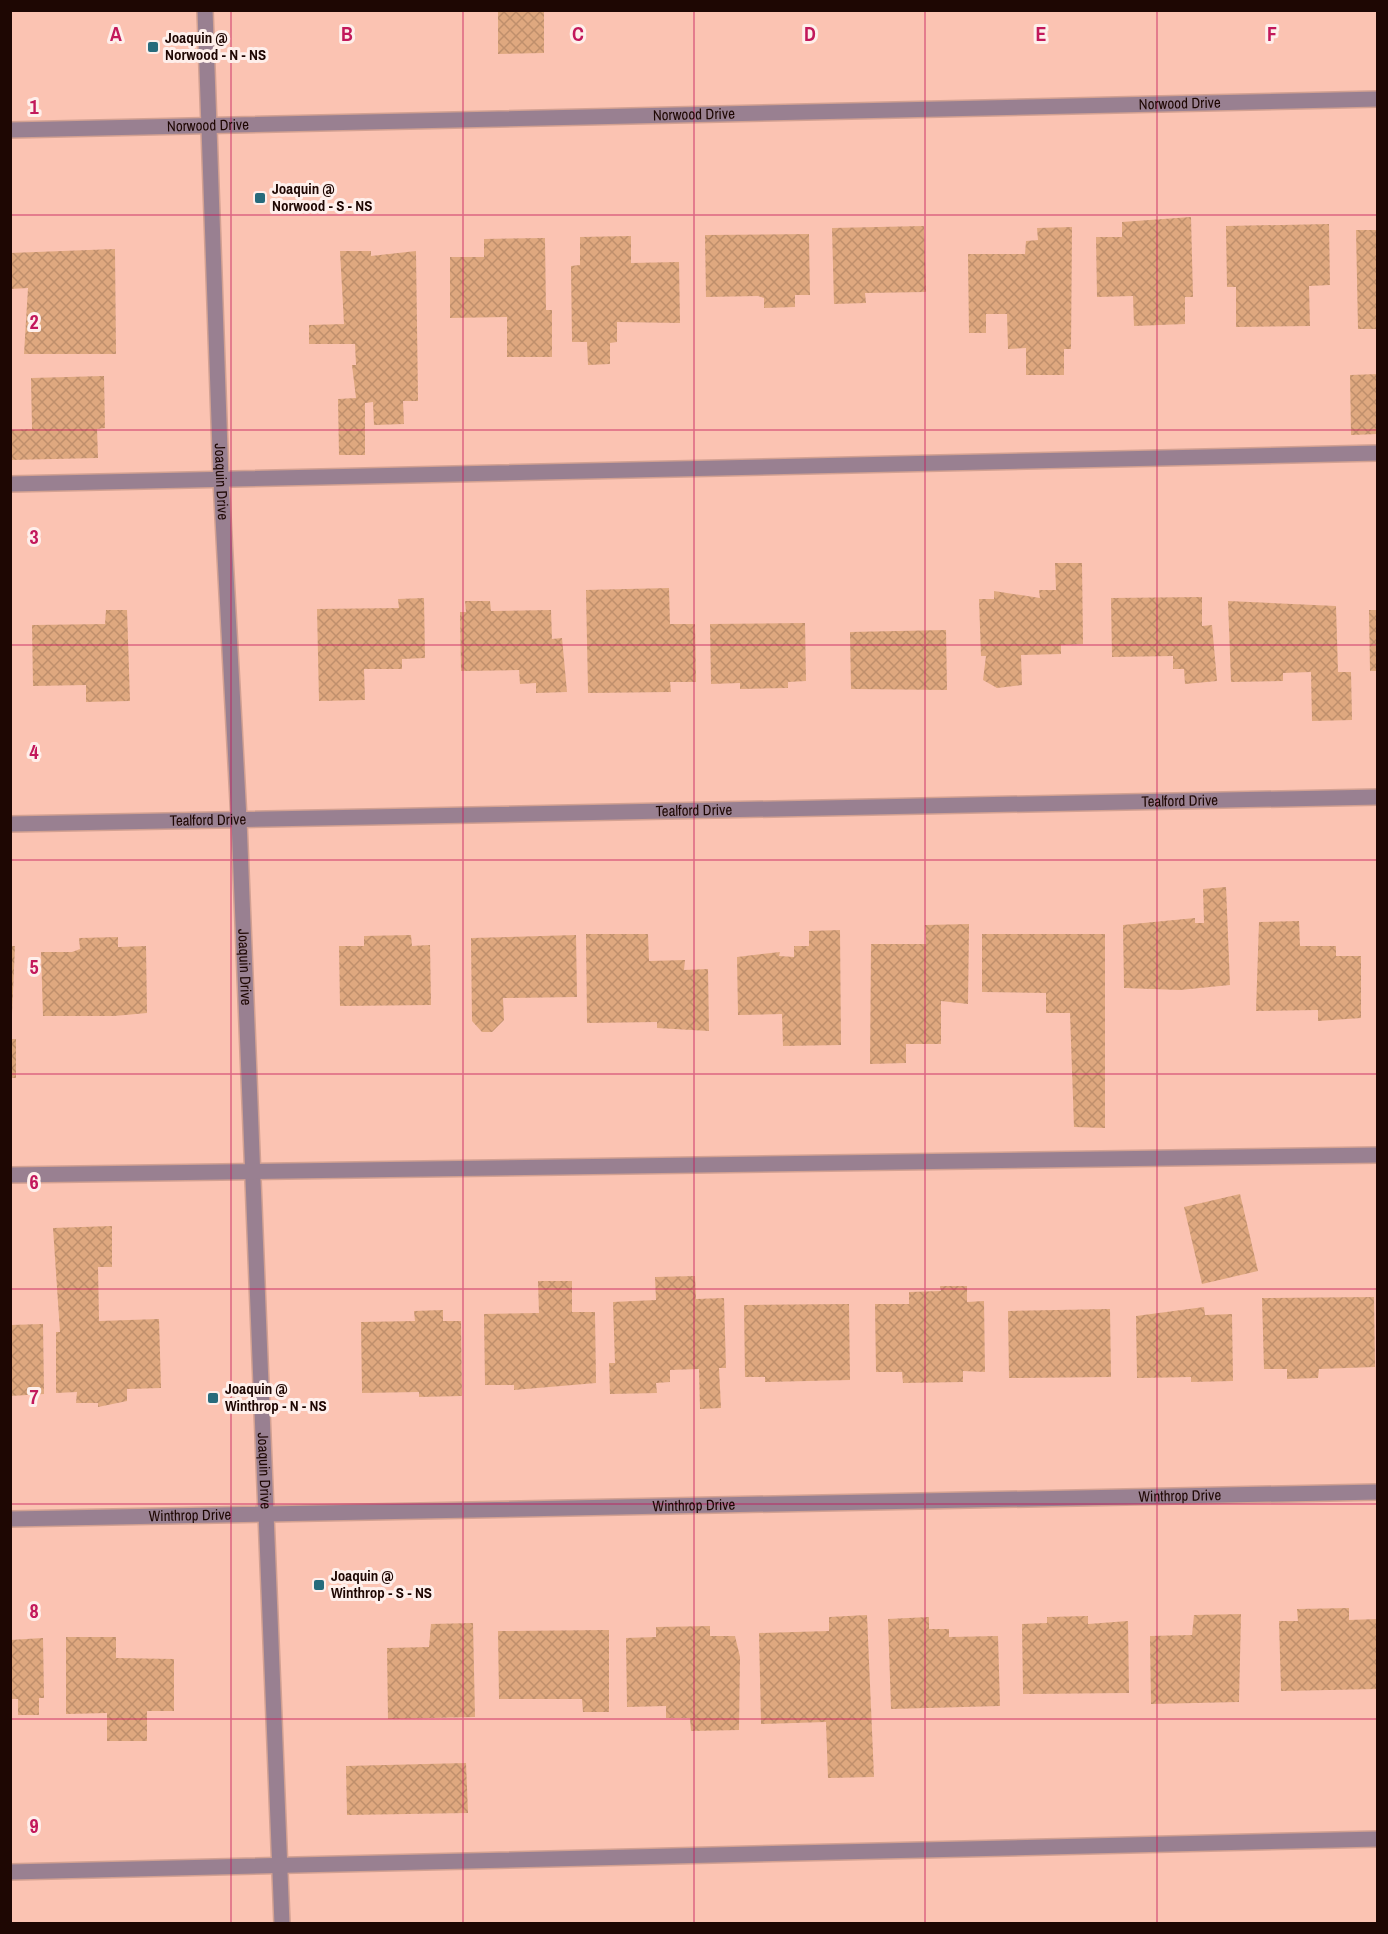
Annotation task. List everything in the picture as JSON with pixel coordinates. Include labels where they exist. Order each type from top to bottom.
[{"type":"street","name":"Joaquin Drive","points":[[205,10],[222,480],[239,820],[264,1513],[282,1923]]},
{"type":"street","name":"Norwood Drive","points":[[10,130],[1377,99]]},
{"type":"street","points":[[10,484],[1377,453]]},
{"type":"street","name":"Tealford Drive","points":[[10,824],[1377,797]]},
{"type":"street","points":[[10,1175],[1377,1155]]},
{"type":"street","name":"Winthrop Drive","points":[[10,1519],[1377,1492]]},
{"type":"street","points":[[10,1872],[1377,1839]]},
{"type":"building","points":[[498,10],[544,10],[544,53],[498,54]]},
{"type":"building","points":[[1191,217],[1193,297],[1185,297],[1185,324],[1134,326],[1133,296],[1097,297],[1096,237],[1122,237],[1122,222]]},
{"type":"building","points":[[1329,224],[1330,285],[1309,286],[1310,326],[1236,327],[1236,287],[1227,287],[1226,226]]},
{"type":"building","points":[[924,226],[926,292],[865,293],[866,303],[834,304],[832,228]]},
{"type":"building","points":[[1072,227],[1071,349],[1064,349],[1064,375],[1026,375],[1026,348],[1008,349],[1007,314],[986,314],[986,333],[969,333],[968,254],[1025,254],[1026,241],[1038,240],[1037,228]]},
{"type":"building","points":[[1356,230],[1378,230],[1378,329],[1358,329]]},
{"type":"building","points":[[809,234],[810,295],[795,295],[795,307],[764,308],[764,298],[758,296],[706,297],[705,235]]},
{"type":"building","points":[[631,236],[631,263],[679,262],[680,323],[617,322],[617,342],[610,343],[610,364],[588,365],[587,342],[572,342],[571,266],[580,265],[580,237]]},
{"type":"building","points":[[545,238],[546,310],[552,310],[552,357],[507,357],[507,317],[450,318],[450,257],[484,257],[484,239]]},
{"type":"building","points":[[115,249],[116,354],[24,354],[28,288],[10,289],[10,253]]},
{"type":"building","points":[[340,251],[371,251],[371,256],[416,251],[418,401],[403,401],[404,424],[374,425],[373,402],[365,403],[365,455],[339,455],[338,399],[356,398],[352,365],[356,365],[355,344],[309,344],[309,325],[344,324]]},
{"type":"building","points":[[1378,374],[1378,434],[1351,435],[1350,375]]},
{"type":"building","points":[[104,376],[105,428],[97,429],[98,458],[10,460],[10,430],[32,429],[31,378]]},
{"type":"building","points":[[1055,563],[1082,563],[1083,644],[1061,645],[1061,654],[1021,655],[1022,685],[997,688],[983,680],[986,656],[981,656],[979,599],[994,599],[994,591],[1040,598],[1039,590],[1056,590]]},
{"type":"building","points":[[669,588],[670,624],[695,624],[696,682],[670,682],[671,692],[588,693],[586,590]]},
{"type":"building","points":[[1202,597],[1202,626],[1212,625],[1217,681],[1185,684],[1184,669],[1173,669],[1173,656],[1112,657],[1111,598]]},
{"type":"building","points":[[424,598],[425,658],[402,659],[402,669],[364,669],[365,700],[319,701],[317,609],[399,608],[398,599]]},
{"type":"building","points":[[465,601],[490,601],[491,611],[551,610],[552,639],[562,638],[567,692],[536,693],[536,683],[520,684],[519,670],[461,671],[460,612],[466,612]]},
{"type":"building","points":[[1228,601],[1336,606],[1338,672],[1351,672],[1352,720],[1312,721],[1311,672],[1283,673],[1283,681],[1231,682]]},
{"type":"building","points":[[106,610],[127,610],[130,701],[86,702],[86,685],[33,686],[32,625],[105,624]]},
{"type":"building","points":[[1369,610],[1378,610],[1378,671],[1370,671]]},
{"type":"building","points":[[805,623],[806,681],[788,682],[788,688],[740,689],[740,683],[711,684],[710,624]]},
{"type":"building","points":[[946,630],[947,690],[851,689],[850,632]]},
{"type":"building","points":[[1226,887],[1230,985],[1180,990],[1124,988],[1123,925],[1195,918],[1195,923],[1204,923],[1203,889]]},
{"type":"building","points":[[1299,921],[1300,946],[1336,946],[1336,956],[1361,956],[1361,1018],[1318,1021],[1318,1010],[1256,1011],[1259,922]]},
{"type":"building","points":[[969,924],[968,1004],[941,1001],[941,1044],[906,1044],[906,1063],[870,1064],[871,944],[926,944],[925,925]]},
{"type":"building","points":[[840,930],[841,1045],[783,1046],[782,1014],[738,1015],[737,957],[780,952],[779,956],[794,957],[794,946],[809,946],[809,931]]},
{"type":"building","points":[[586,934],[648,934],[649,961],[685,960],[684,970],[708,969],[709,1031],[657,1028],[657,1022],[587,1023]]},
{"type":"building","points":[[982,934],[1105,934],[1105,1128],[1074,1127],[1070,1013],[1046,1013],[1046,993],[982,992]]},
{"type":"building","points":[[411,935],[412,946],[430,945],[431,1005],[340,1006],[339,946],[364,946],[364,936]]},
{"type":"building","points":[[576,935],[577,997],[503,998],[504,1020],[492,1032],[482,1032],[472,1021],[471,938]]},
{"type":"building","points":[[118,937],[118,947],[146,946],[147,1013],[114,1016],[43,1016],[41,952],[72,952],[80,949],[79,938]]},
{"type":"building","points":[[10,946],[15,946],[12,1014],[10,1014]]},
{"type":"building","points":[[10,1039],[16,1039],[16,1078],[10,1078]]},
{"type":"building","points":[[1240,1194],[1258,1271],[1202,1284],[1184,1207]]},
{"type":"building","points":[[112,1226],[112,1267],[98,1267],[99,1321],[159,1319],[161,1388],[127,1389],[127,1401],[98,1407],[98,1403],[76,1403],[77,1392],[56,1393],[56,1332],[60,1332],[53,1228]]},
{"type":"building","points":[[695,1276],[696,1299],[724,1298],[726,1368],[719,1368],[721,1408],[700,1409],[699,1369],[670,1370],[670,1382],[656,1383],[657,1393],[610,1394],[609,1363],[615,1363],[613,1302],[656,1300],[655,1277]]},
{"type":"building","points":[[538,1281],[572,1281],[572,1312],[595,1312],[596,1383],[514,1390],[514,1385],[485,1385],[484,1314],[539,1313]]},
{"type":"building","points":[[940,1286],[967,1286],[967,1302],[984,1301],[985,1372],[963,1371],[963,1382],[903,1383],[902,1372],[876,1372],[875,1304],[909,1304],[909,1292],[941,1291]]},
{"type":"building","points":[[1374,1297],[1375,1367],[1319,1369],[1318,1378],[1287,1379],[1287,1369],[1264,1369],[1262,1298]]},
{"type":"building","points":[[849,1304],[850,1380],[765,1382],[765,1377],[745,1377],[744,1305]]},
{"type":"building","points":[[1204,1307],[1205,1315],[1232,1314],[1233,1381],[1191,1382],[1191,1377],[1137,1378],[1136,1316]]},
{"type":"building","points":[[1110,1309],[1111,1377],[1009,1378],[1008,1311]]},
{"type":"building","points":[[443,1310],[443,1321],[461,1321],[462,1396],[419,1397],[419,1392],[362,1393],[361,1322],[415,1321],[414,1311]]},
{"type":"building","points":[[43,1324],[44,1394],[10,1396],[10,1325]]},
{"type":"building","points":[[1349,1608],[1349,1620],[1378,1619],[1378,1689],[1281,1691],[1279,1621],[1298,1621],[1297,1609]]},
{"type":"building","points":[[1241,1614],[1239,1702],[1151,1704],[1150,1636],[1192,1635],[1194,1615]]},
{"type":"building","points":[[867,1615],[874,1777],[828,1778],[826,1722],[761,1724],[759,1633],[829,1631],[829,1617]]},
{"type":"building","points":[[1088,1616],[1088,1624],[1128,1621],[1129,1693],[1023,1694],[1022,1624],[1047,1623],[1047,1617]]},
{"type":"building","points":[[929,1617],[929,1629],[949,1629],[949,1637],[998,1636],[1000,1706],[891,1709],[888,1619]]},
{"type":"building","points":[[473,1623],[475,1717],[388,1719],[387,1648],[429,1647],[431,1624]]},
{"type":"building","points":[[710,1626],[710,1636],[735,1636],[740,1657],[739,1730],[691,1731],[690,1718],[666,1718],[666,1706],[627,1707],[626,1638],[656,1637],[656,1627]]},
{"type":"building","points":[[609,1630],[609,1712],[583,1712],[582,1699],[499,1699],[498,1631]]},
{"type":"building","points":[[66,1637],[116,1637],[116,1658],[174,1659],[174,1711],[147,1711],[147,1741],[107,1741],[107,1713],[66,1714]]},
{"type":"building","points":[[43,1638],[44,1698],[39,1698],[39,1715],[18,1715],[18,1699],[10,1699],[10,1640]]},
{"type":"building","points":[[466,1763],[468,1813],[347,1815],[346,1766]]},
{"type":"place","name":"Joaquin @ Norwood - N - NS","points":[[153,47]]},
{"type":"place","name":"Joaquin @ Norwood - S - NS","points":[[260,198]]},
{"type":"place","name":"Joaquin @ Winthrop - N - NS","points":[[213,1398]]},
{"type":"place","name":"Joaquin @ Winthrop - S - NS","points":[[319,1585]]}]
